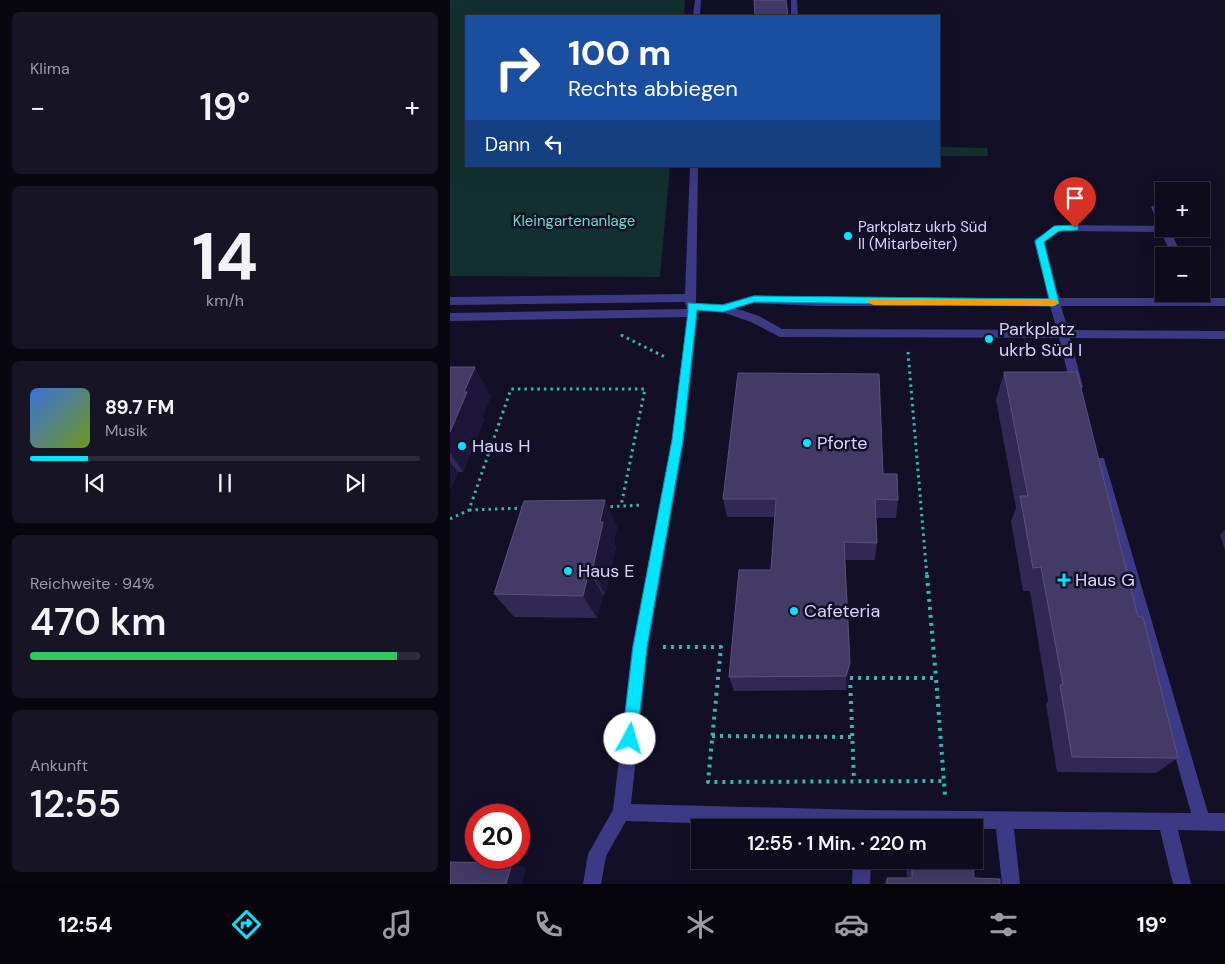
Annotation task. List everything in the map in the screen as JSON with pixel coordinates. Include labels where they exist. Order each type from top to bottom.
[{"type":"lane","points":[[697,15],[698,0]]},
{"type":"lane","points":[[794,0],[795,15]]},
{"type":"lane","points":[[592,884],[597,854],[622,812],[640,647],[666,504],[687,368],[692,306],[694,167]]},
{"type":"lane","points":[[1082,401],[1062,334],[1039,241],[1057,228],[1155,228]]},
{"type":"lane","points":[[723,308],[754,299],[1054,303],[1225,302]]},
{"type":"lane","points":[[450,301],[723,308],[755,319],[780,333],[1225,335]]},
{"type":"lane","points":[[450,317],[602,315],[692,306]]},
{"type":"lane","points":[[1095,449],[1202,822]]},
{"type":"lane","points":[[622,812],[776,819]]},
{"type":"lane","points":[[983,821],[1225,822]]},
{"type":"lane","points":[[1004,821],[1011,884]]},
{"type":"lane","points":[[1167,822],[1182,884]]},
{"type":"lane","points":[[861,884],[862,869]]},
{"type":"path","points":[[602,315],[602,326],[687,368]]},
{"type":"path","points":[[907,334],[947,819]]},
{"type":"path","points":[[469,510],[511,389],[645,390],[621,506]]},
{"type":"path","points":[[602,507],[666,504]]},
{"type":"path","points":[[450,520],[469,510],[535,508]]},
{"type":"path","points":[[640,647],[721,646],[708,782],[944,781]]},
{"type":"path","points":[[849,669],[854,781]]},
{"type":"path","points":[[850,678],[936,678]]},
{"type":"path","points":[[712,736],[851,737]]},
{"type":"green space","name":"Kleingartenanlage","points":[[450,0],[685,0],[684,15],[465,15],[465,167],[670,167],[660,277],[450,276]]},
{"type":"green space","points":[[940,147],[987,148],[988,156],[940,156]]},
{"type":"building","points":[[754,0],[786,0],[788,15],[755,15]]},
{"type":"building","points":[[450,367],[475,367],[464,392],[467,392],[450,432]]},
{"type":"building","name":"Haus G","points":[[1004,372],[1077,372],[1138,617],[1143,617],[1178,758],[1072,757],[1060,685],[1063,685],[1041,567],[1033,568],[1020,496],[1028,496]]},
{"type":"building","points":[[738,373],[879,374],[883,474],[897,474],[898,500],[875,499],[877,543],[844,542],[850,663],[846,676],[729,677],[739,570],[771,570],[776,499],[723,499]]},
{"type":"building","points":[[605,500],[600,522],[603,522],[592,572],[589,571],[583,596],[494,594],[524,501]]},
{"type":"building","points":[[450,862],[465,862],[465,869],[510,869],[506,884],[450,884]]},
{"type":"building","points":[[912,869],[974,869],[974,878],[1000,879],[1000,884],[887,884],[887,878],[912,878]]},
{"type":"slow traffic","points":[[873,302],[1054,303]]},
{"type":"place","name":"Parkplatz ukrb Süd II (Mitarbeiter)","points":[[848,236]]},
{"type":"place","name":"Parkplatz ukrb Süd I","points":[[989,339]]},
{"type":"place","name":"Pforte","points":[[807,443]]},
{"type":"place","name":"Haus H","points":[[462,446]]},
{"type":"place","name":"Haus E","points":[[568,571]]},
{"type":"place","name":"Haus G","points":[[1064,580]]},
{"type":"place","name":"Cafeteria","points":[[794,611]]},
{"type":"route","points":[[630,739],[640,647],[678,440],[693,312],[691,306],[723,308],[754,299],[818,302],[1054,303],[1039,241],[1057,228],[1075,228]]}]
